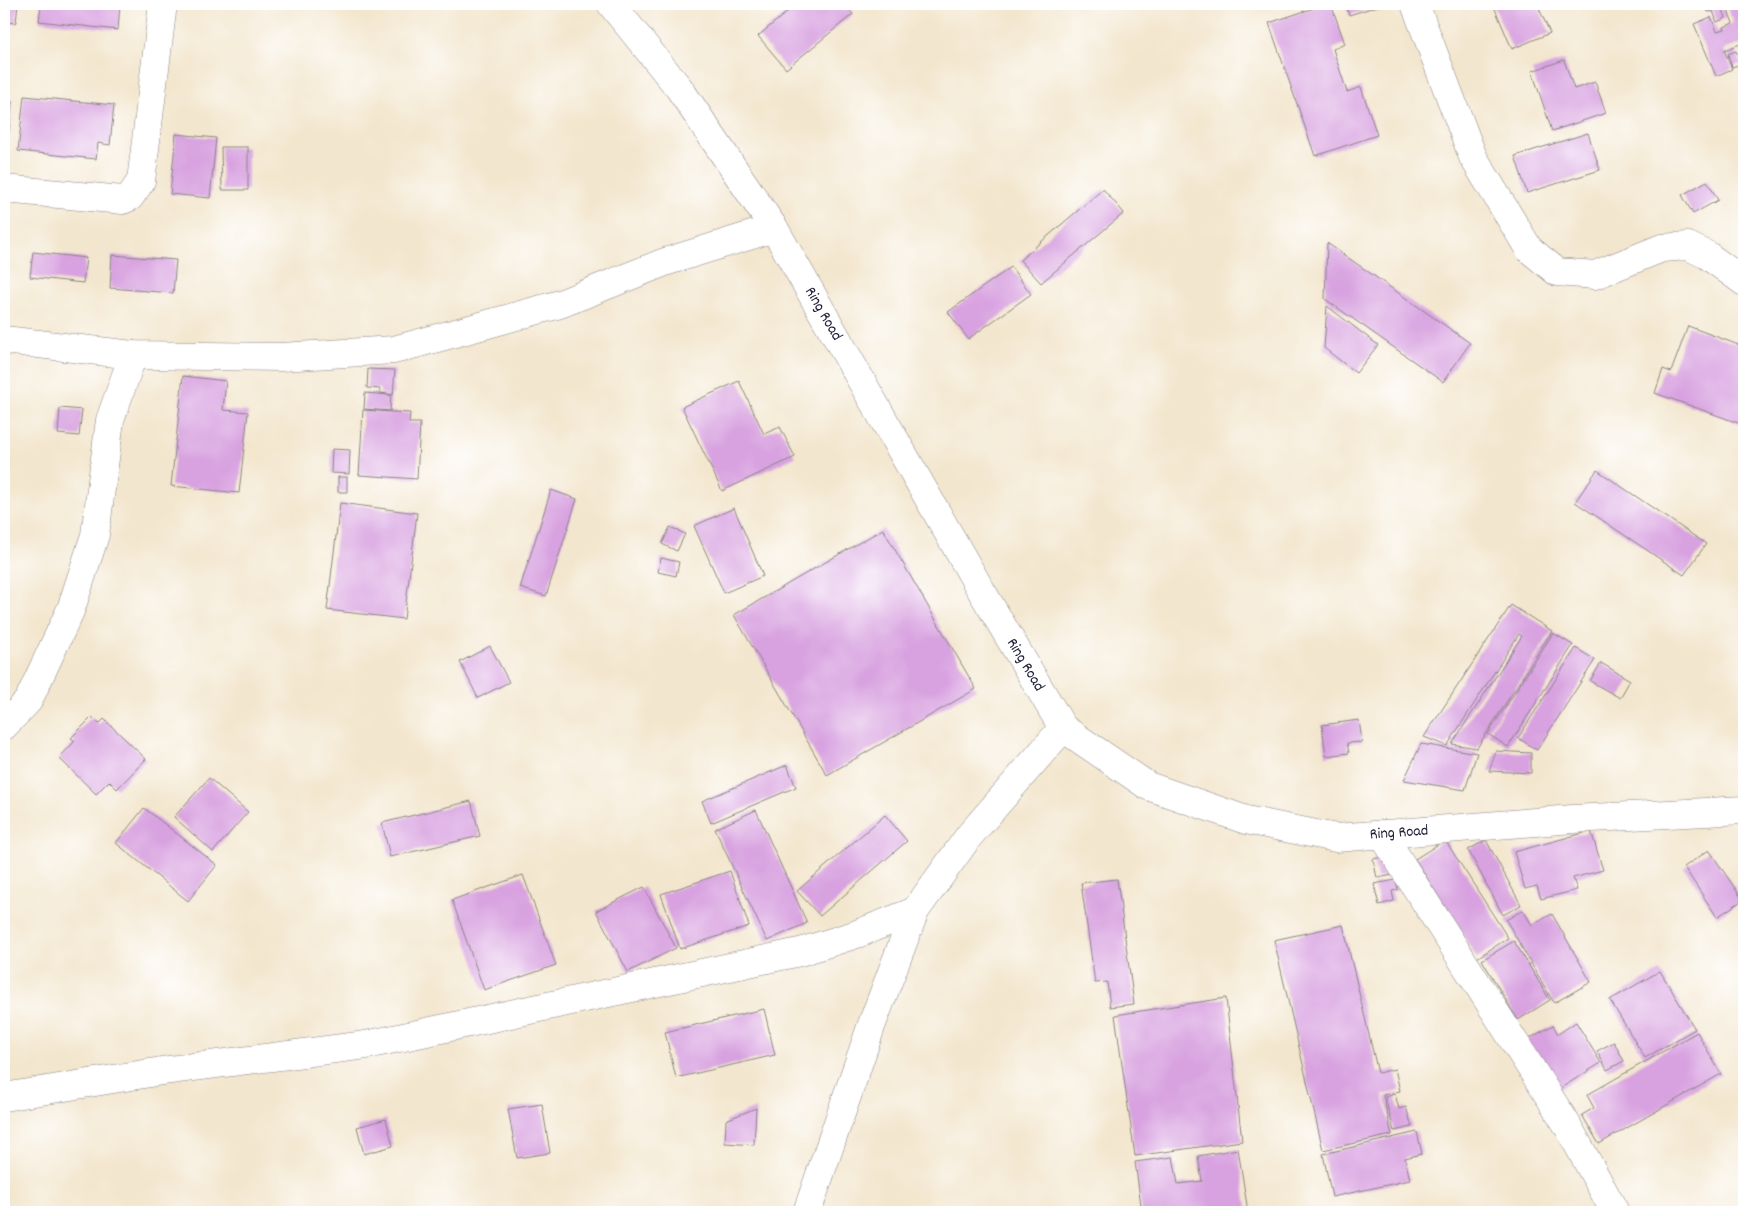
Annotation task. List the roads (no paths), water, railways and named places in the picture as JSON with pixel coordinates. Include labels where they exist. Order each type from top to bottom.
[{"type":"street","points":[[4,189],[123,200],[130,197],[141,181],[163,4]]},
{"type":"street","name":"Ring Road","points":[[611,4],[679,88],[774,228],[978,585],[1063,728],[1148,786],[1246,820],[1336,838],[1574,819],[1744,810]]},
{"type":"street","points":[[1415,4],[1473,156],[1529,249],[1557,272],[1596,275],[1662,248],[1688,246],[1707,255],[1744,282]]},
{"type":"street","points":[[4,340],[133,355],[281,357],[394,350],[560,304],[665,262],[774,228]]},
{"type":"street","points":[[4,726],[28,701],[71,609],[95,535],[110,420],[133,355]]},
{"type":"street","points":[[807,1212],[872,1024],[915,911],[969,836],[1063,728]]},
{"type":"street","points":[[1382,834],[1566,1123],[1615,1212]]},
{"type":"street","points":[[4,1097],[162,1071],[366,1045],[800,952],[857,934],[915,911]]}]
